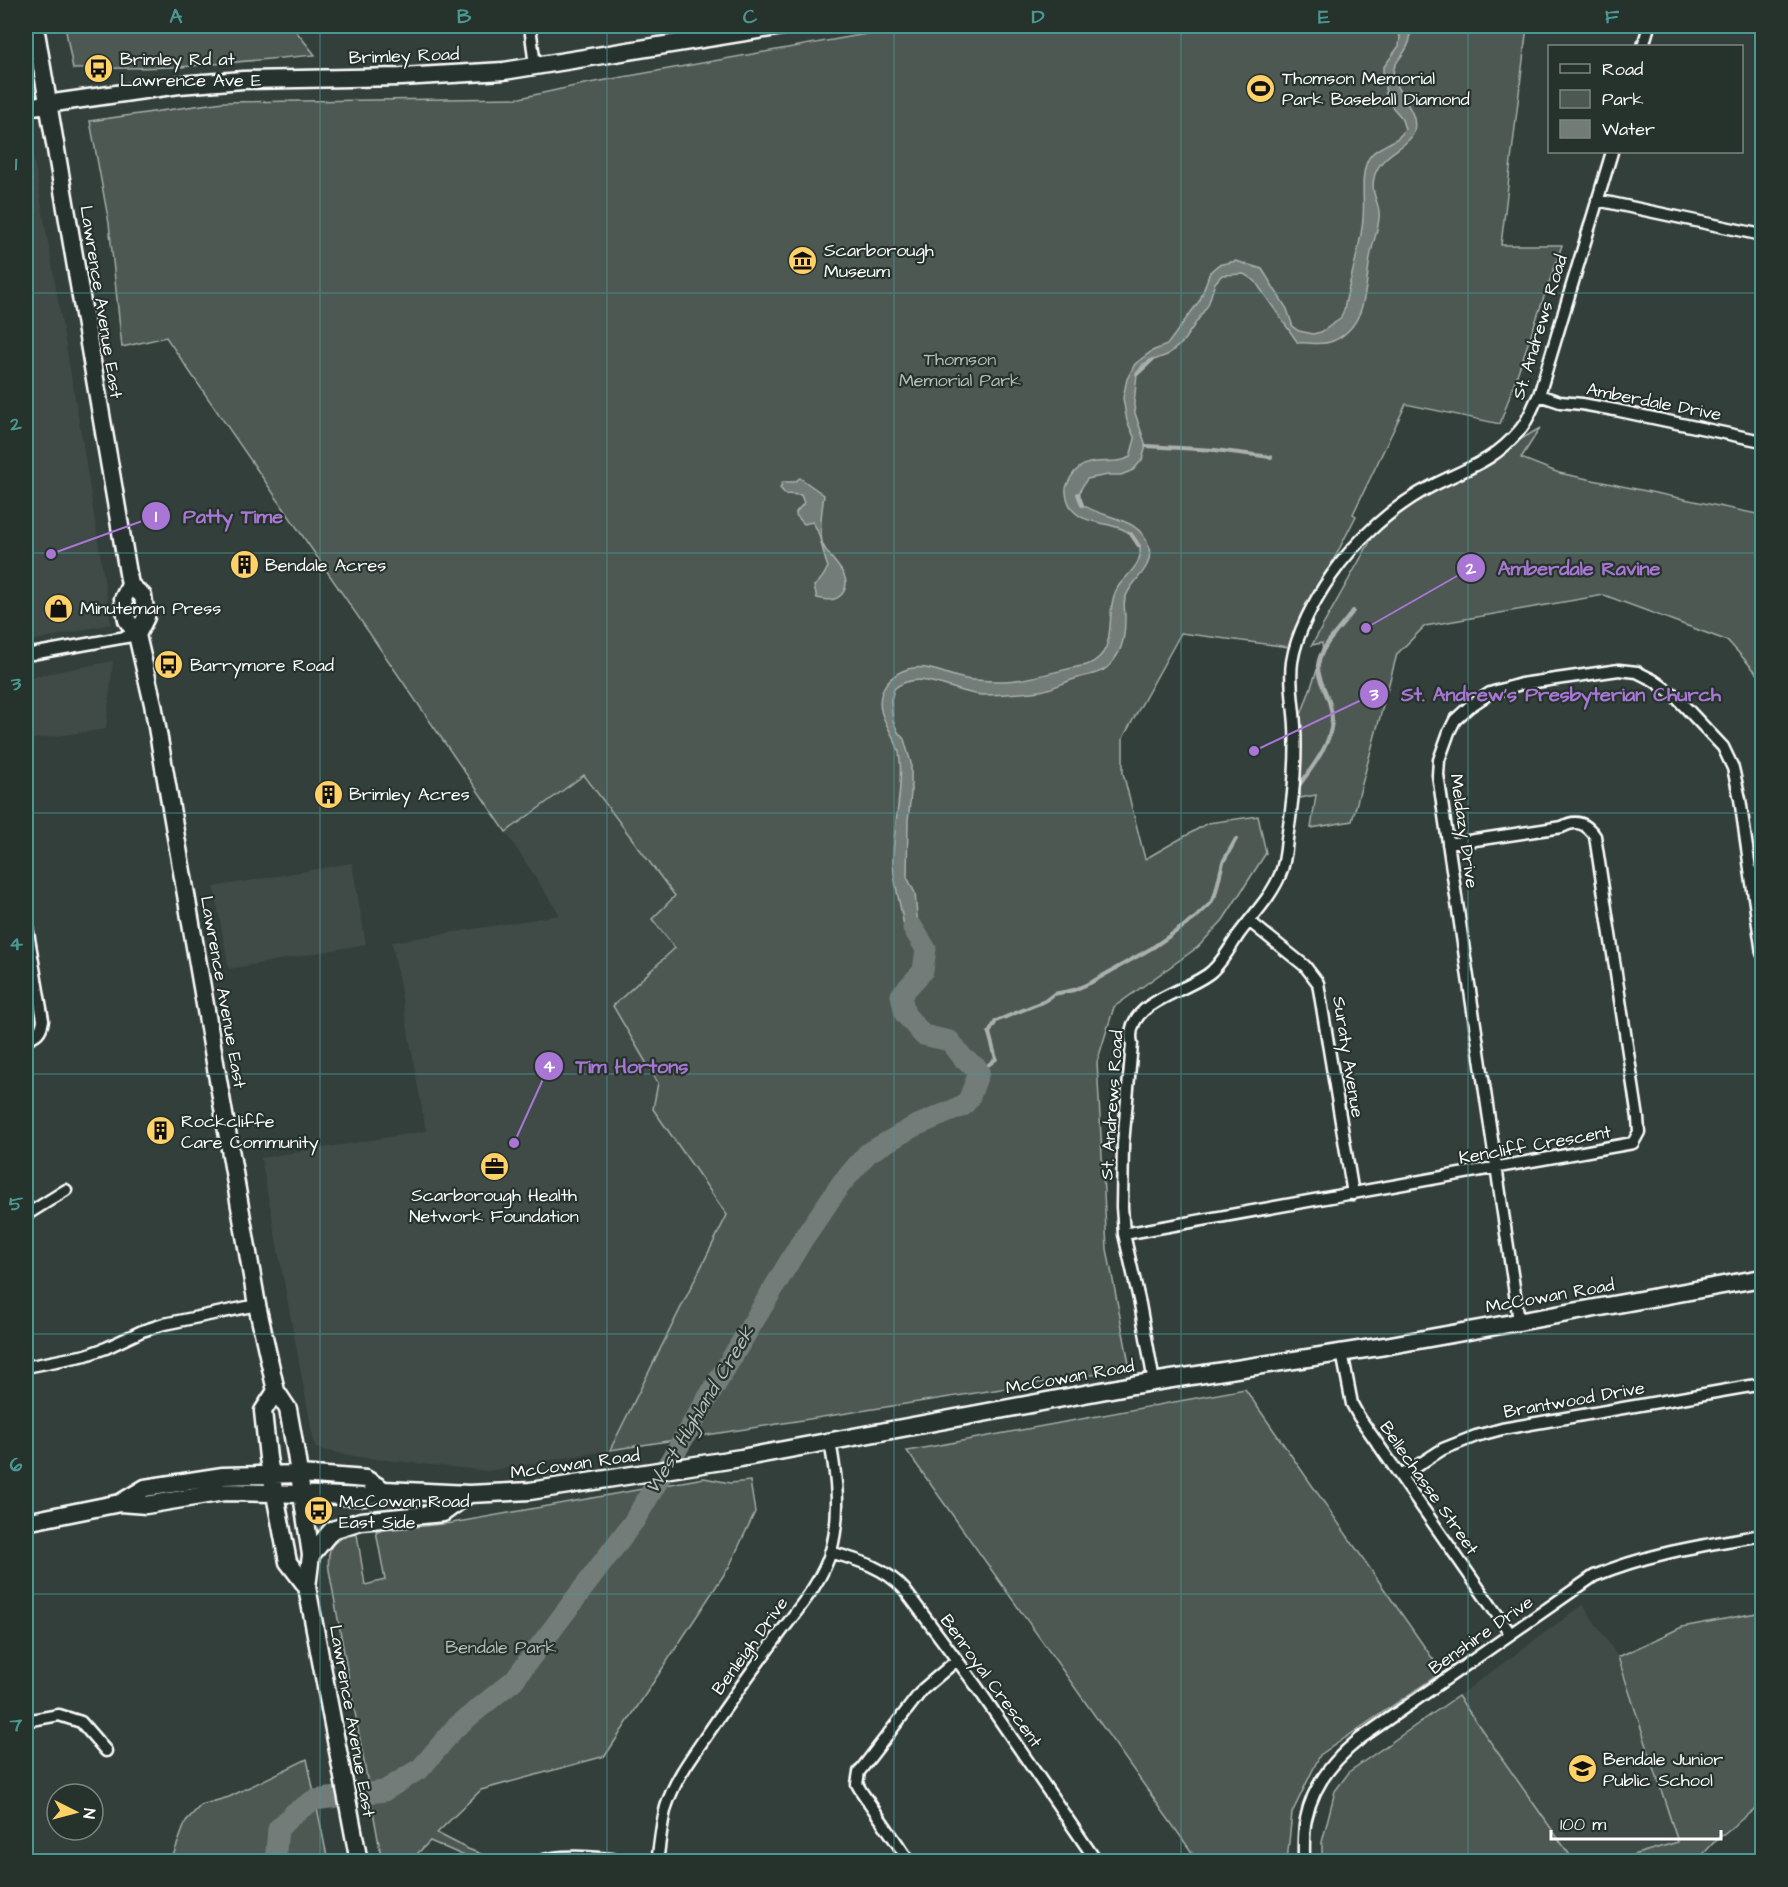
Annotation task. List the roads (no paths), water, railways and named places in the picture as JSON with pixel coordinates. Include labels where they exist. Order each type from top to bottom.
[{"type":"main road","name":"Lawrence Avenue East","points":[[35,26],[130,585],[143,596],[146,617],[137,635],[153,704],[257,1305],[276,1390],[288,1409],[300,1474],[311,1555],[307,1587],[359,1862]]},
{"type":"main road","name":"Brimley Road","points":[[26,107],[179,85],[243,80],[401,77],[504,71],[783,26]]},
{"type":"main road","name":"McCowan Road","points":[[26,1522],[120,1503],[146,1505],[224,1492],[365,1497],[384,1490],[470,1494],[530,1491],[741,1458],[1154,1382],[1385,1346],[1762,1278]]},
{"type":"main road","name":"Lawrence Avenue East","points":[[276,1390],[263,1412],[271,1474],[288,1562],[307,1587]]},
{"type":"main road","name":"McCowan Road","points":[[120,1503],[145,1488],[223,1476],[300,1474],[366,1479],[384,1490]]},
{"type":"main road","points":[[311,1555],[332,1530],[360,1521],[443,1513],[470,1494]]},
{"type":"street","points":[[530,26],[536,66]]},
{"type":"street","points":[[1643,45],[1649,26]]},
{"type":"street","name":"St. Andrews Road","points":[[1154,1382],[1124,1234],[1122,1207],[1123,1144],[1132,1044],[1130,1034],[1134,1023],[1148,1006],[1178,989],[1199,981],[1213,970],[1267,899],[1280,875],[1284,861],[1294,780],[1295,727],[1292,662],[1301,630],[1330,577],[1356,545],[1392,512],[1430,487],[1479,465],[1501,449],[1523,426],[1539,395],[1612,153]]},
{"type":"street","points":[[1597,200],[1762,235]]},
{"type":"street","name":"Amberdale Drive","points":[[1539,395],[1560,402],[1604,408],[1762,441]]},
{"type":"street","points":[[26,655],[137,635]]},
{"type":"street","name":"Meldazy Drive","points":[[1519,1321],[1441,797],[1439,760],[1449,732],[1461,714],[1490,693],[1504,688],[1597,673],[1630,671],[1644,675],[1663,686],[1723,747],[1733,768],[1762,954]]},
{"type":"street","name":"Kencliff Crescent","points":[[1124,1234],[1633,1143],[1639,1132],[1595,837],[1581,823],[1572,823],[1562,827],[1448,844]]},
{"type":"street","points":[[1751,874],[1762,872]]},
{"type":"street","points":[[26,921],[43,1020],[42,1030],[26,1039]]},
{"type":"street","name":"Suraty Avenue","points":[[1249,921],[1305,966],[1318,983],[1353,1194]]},
{"type":"street","points":[[26,1215],[66,1190]]},
{"type":"street","points":[[26,1367],[86,1355],[142,1330],[164,1324],[208,1313],[257,1305]]},
{"type":"street","name":"Bellechasse Street","points":[[1342,1352],[1352,1404],[1366,1429],[1510,1634]]},
{"type":"street","name":"Brantwood Drive","points":[[1401,1476],[1443,1449],[1502,1429],[1762,1384]]},
{"type":"street","name":"Benleigh Drive","points":[[657,1862],[666,1807],[679,1774],[802,1603],[830,1552],[836,1527],[838,1500],[830,1442]]},
{"type":"street","name":"Benshire Drive","points":[[1304,1862],[1306,1819],[1312,1797],[1323,1776],[1337,1758],[1361,1738],[1594,1576],[1620,1565],[1671,1551],[1762,1535]]},
{"type":"street","name":"Benroyal Crescent","points":[[830,1552],[863,1561],[892,1577],[904,1589],[957,1660],[1097,1862]]},
{"type":"street","points":[[910,1862],[861,1791],[857,1784],[859,1773],[922,1689],[957,1660]]},
{"type":"street","points":[[26,1720],[59,1715],[81,1722],[106,1751]]},
{"type":"street","points":[[538,1862],[561,1858],[597,1858],[640,1862]]},
{"type":"water","points":[[1397,26],[1408,26],[1410,39],[1406,50],[1394,68],[1394,80],[1412,113],[1415,127],[1410,139],[1381,163],[1374,178],[1373,189],[1379,213],[1378,223],[1362,305],[1352,326],[1333,341],[1320,344],[1298,343],[1255,281],[1244,274],[1222,275],[1215,283],[1208,305],[1182,343],[1167,355],[1143,364],[1137,374],[1135,413],[1146,446],[1142,460],[1133,470],[1121,475],[1087,479],[1082,488],[1079,496],[1080,503],[1138,529],[1145,537],[1149,548],[1148,563],[1125,599],[1124,638],[1119,652],[1109,666],[1100,672],[1040,691],[985,695],[938,683],[915,680],[894,689],[891,700],[893,721],[904,739],[911,763],[907,877],[915,893],[918,928],[904,927],[893,859],[901,772],[900,760],[896,742],[881,710],[880,701],[884,687],[894,676],[913,668],[929,669],[967,679],[1011,681],[1025,679],[1087,665],[1098,659],[1105,650],[1115,594],[1139,560],[1140,548],[1129,533],[1120,528],[1079,516],[1072,509],[1067,498],[1067,485],[1080,467],[1089,463],[1122,460],[1130,457],[1135,439],[1127,421],[1123,398],[1127,379],[1135,364],[1152,351],[1167,345],[1200,300],[1210,272],[1218,265],[1236,261],[1262,269],[1287,309],[1293,327],[1299,331],[1313,334],[1321,332],[1340,319],[1360,241],[1364,175],[1367,162],[1370,156],[1397,138],[1405,129],[1401,117],[1387,101],[1383,73],[1383,68],[1399,46],[1400,37]]},
{"type":"water","points":[[800,478],[824,495],[822,542],[846,580],[846,587],[842,594],[833,599],[817,598],[814,586],[828,567],[815,526],[812,522],[804,524],[796,515],[804,503],[801,495],[785,494],[780,488],[783,482],[794,482]]},
{"type":"waterway","name":"West Highland Creek","points":[[1137,374],[1152,360]]},
{"type":"waterway","points":[[1146,446],[1215,450],[1271,457]]},
{"type":"waterway","name":"West Highland Creek","points":[[1078,494],[1082,505]]},
{"type":"waterway","name":"West Highland Creek","points":[[1131,534],[1139,546]]},
{"type":"waterway","points":[[1298,787],[1324,749],[1331,728],[1330,705],[1318,670],[1320,658],[1327,644],[1353,611]]},
{"type":"waterway","points":[[979,1072],[996,1059],[989,1033],[996,1021],[1045,1001],[1054,994],[1074,990],[1090,983],[1152,948],[1194,919],[1210,904],[1215,895],[1223,862],[1236,839]]},
{"type":"waterway","name":"West Highland Creek","points":[[275,1862],[278,1829],[294,1813],[314,1800],[384,1791],[421,1768],[455,1728],[514,1680],[634,1521],[803,1239],[841,1184],[868,1153],[913,1127],[963,1106],[969,1099],[979,1072],[977,1068],[964,1059],[950,1041],[923,1035],[905,1014],[901,995],[923,971],[926,949],[913,928]]},
{"type":"place","name":"Brimley Rd at Lawrence Ave E","points":[[99,69]]},
{"type":"place","name":"Thomson Memorial Park Baseball Diamond","points":[[1261,88]]},
{"type":"place","name":"Scarborough Museum","points":[[803,260]]},
{"type":"place","name":"Patty Time","points":[[51,554]]},
{"type":"place","name":"Bendale Acres","points":[[244,565]]},
{"type":"place","name":"Minuteman Press","points":[[59,608]]},
{"type":"place","name":"Amberdale Ravine","points":[[1366,628]]},
{"type":"place","name":"Barrymore Road","points":[[169,665]]},
{"type":"place","name":"St. Andrew's Presbyterian Church","points":[[1254,751]]},
{"type":"place","name":"Brimley Acres","points":[[328,794]]},
{"type":"place","name":"Rockcliffe Care Community","points":[[160,1131]]},
{"type":"place","name":"Tim Hortons","points":[[514,1143]]},
{"type":"place","name":"Scarborough Health Network Foundation","points":[[494,1166]]},
{"type":"place","name":"McCowan Road East Side","points":[[318,1511]]},
{"type":"place","name":"Bendale Junior Public School","points":[[1582,1769]]},
{"type":"park label","name":"Thomson Memorial Park","points":[[960,370]]},
{"type":"park label","name":"Bendale Park","points":[[501,1647]]}]
